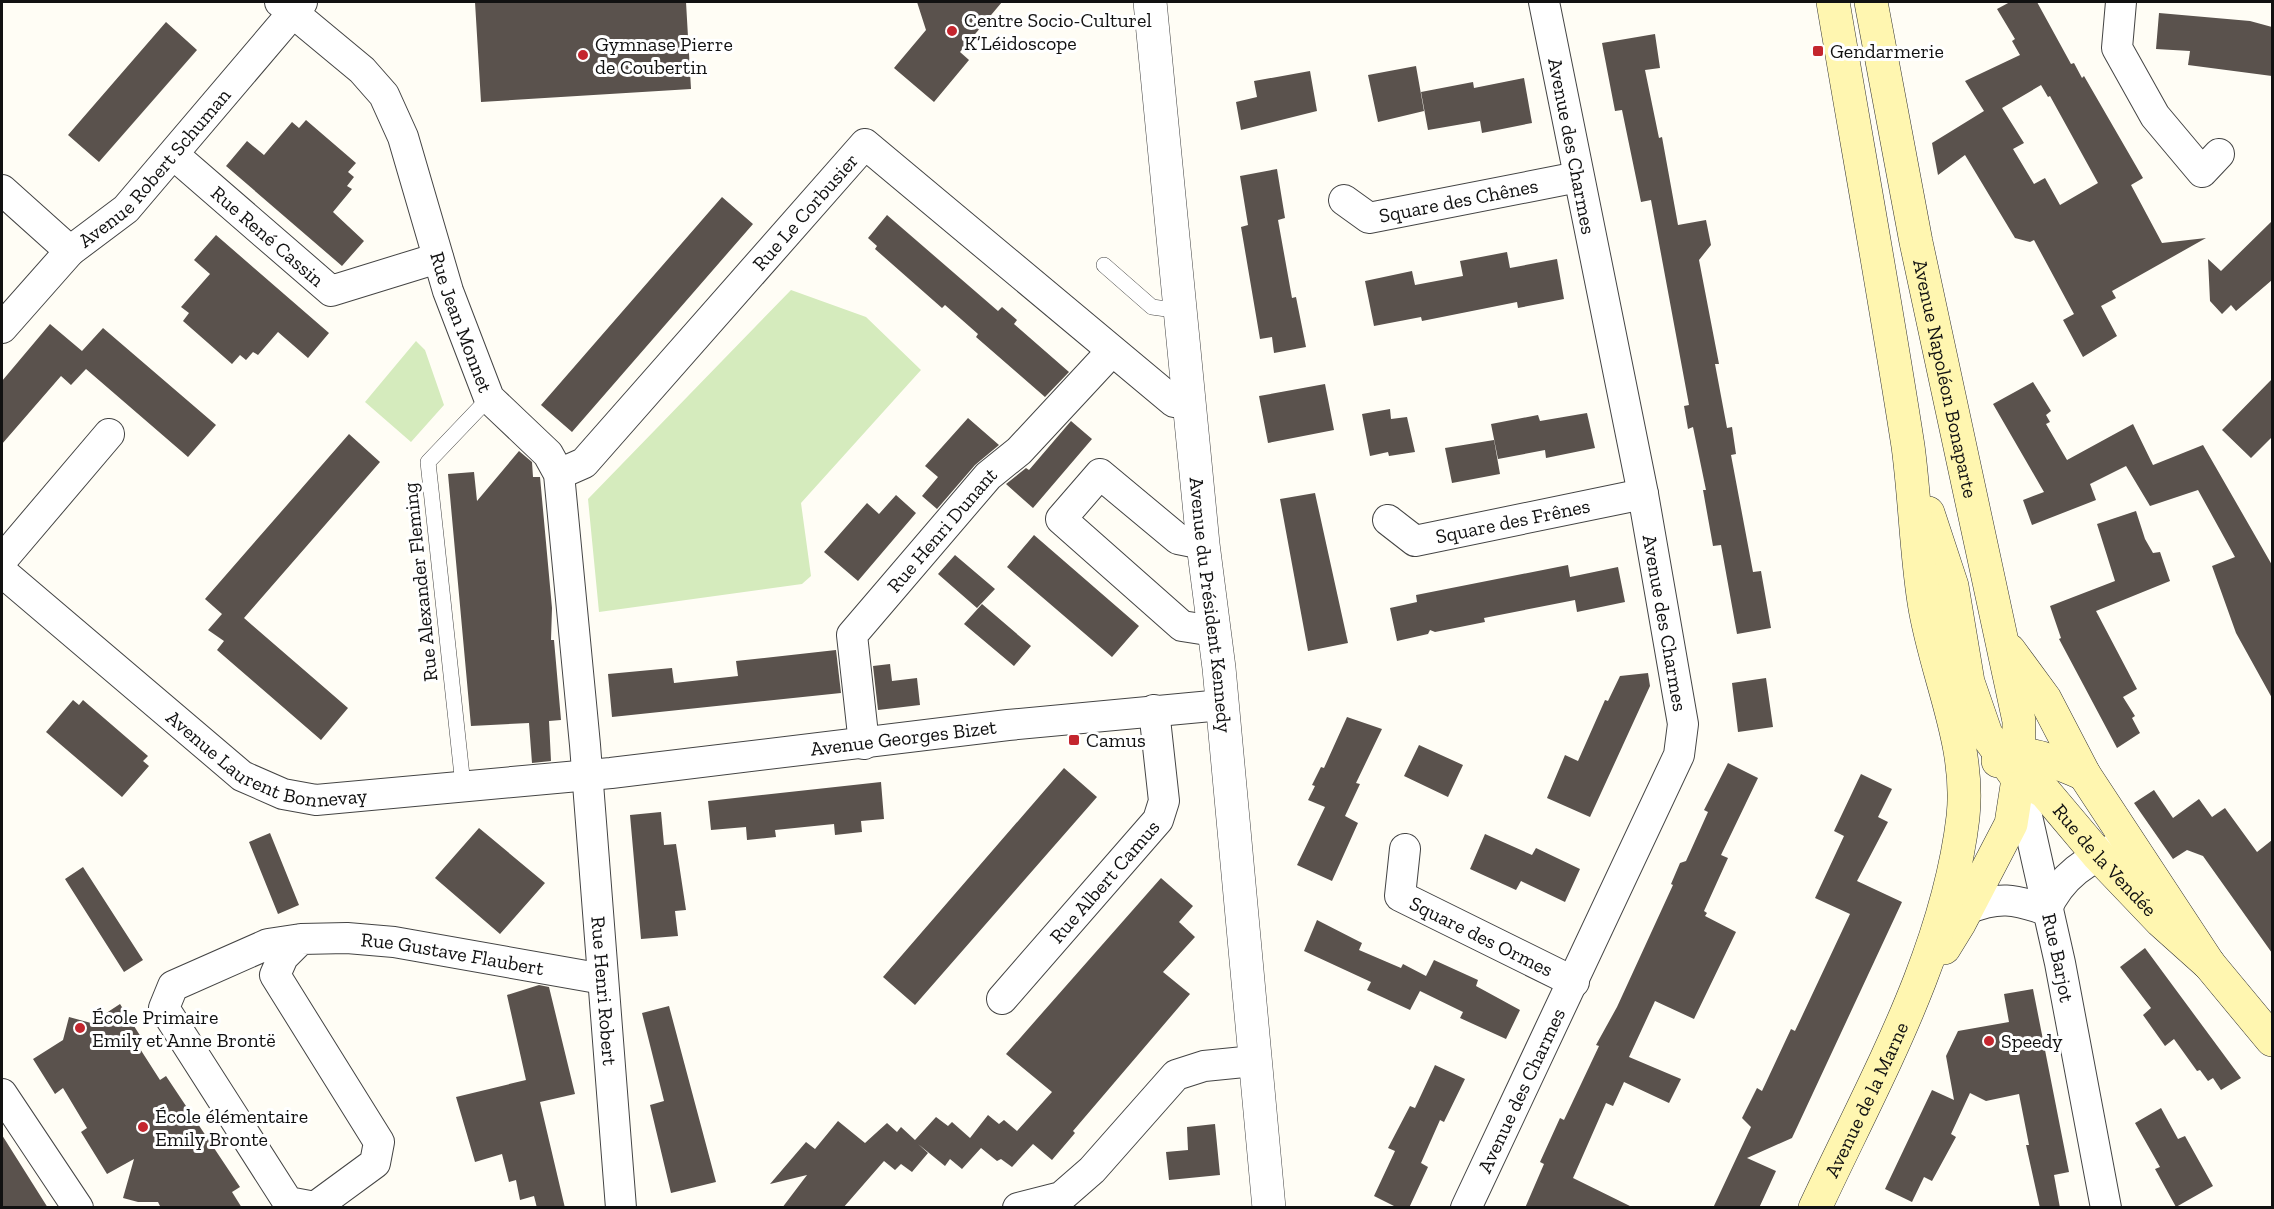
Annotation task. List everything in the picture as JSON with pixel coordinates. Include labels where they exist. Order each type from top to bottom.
[{"type":"main road","points":[[1833,2],[1908,449],[1924,601],[1934,657],[1955,725],[1965,784],[2014,764],[1986,734],[1977,716],[1968,682],[1952,586],[1908,449]]},
{"type":"main road","name":"Avenue Napoléon Bonaparte","points":[[1871,2],[1916,242],[2019,721],[2014,764]]},
{"type":"main road","name":"Rue de la Vendée","points":[[2004,644],[2050,708],[2084,774],[2209,964],[2272,1040]]},
{"type":"main road","name":"Rue de la Vendée","points":[[2014,764],[2039,757],[2084,774]]},
{"type":"main road","name":"Rue de la Vendée","points":[[2014,764],[2044,791],[2098,855],[2161,921],[2209,964]]},
{"type":"main road","name":"Avenue de la Marne","points":[[1915,992],[1967,909],[2011,824],[2014,764]]},
{"type":"main road","name":"Avenue de la Marne","points":[[1815,1208],[1915,992],[1956,864],[1965,784]]},
{"type":"street","name":"Avenue du Président Kennedy","points":[[1150,2],[1203,544],[1214,631],[1269,1208]]},
{"type":"street","name":"Avenue des Charmes","points":[[1466,1208],[1679,755],[1683,724],[1643,494],[1544,2]]},
{"type":"street","points":[[2121,2],[2116,48],[2155,116],[2202,172],[2219,154]]},
{"type":"street","name":"Avenue Robert Schuman","points":[[2,328],[70,251],[126,209],[174,155],[292,5]]},
{"type":"street","name":"Rue Jean Monnet","points":[[292,5],[362,70],[384,95],[403,137],[448,291],[489,398],[548,454],[559,474],[586,775]]},
{"type":"street","name":"Rue Le Corbusier","points":[[559,474],[584,463],[865,144],[1174,402],[1189,403]]},
{"type":"street","name":"Rue René Cassin","points":[[174,155],[331,291],[438,258]]},
{"type":"street","name":"Square des Chênes","points":[[1344,200],[1369,218],[1578,177]]},
{"type":"street","points":[[2,190],[70,251]]},
{"type":"street","name":"Rue Henri Dunant","points":[[864,744],[852,635],[988,476],[1019,451],[1112,351]]},
{"type":"street","points":[[2,560],[109,434]]},
{"type":"street","points":[[1203,544],[1178,539],[1100,474],[1061,519],[1182,626],[1214,631]]},
{"type":"street","name":"Square des Frênes","points":[[1388,520],[1415,541],[1643,494]]},
{"type":"street","name":"Avenue Laurent Bonnevay","points":[[2,572],[242,776],[283,794],[316,800],[586,775]]},
{"type":"street","name":"Avenue Georges Bizet","points":[[586,775],[1154,710],[1221,705]]},
{"type":"street","name":"Rue Albert Camus","points":[[1002,999],[1158,820],[1164,801],[1154,710]]},
{"type":"street","name":"Rue Barjot","points":[[2014,764],[2060,963],[2106,1208]]},
{"type":"street","name":"Rue Henri Robert","points":[[586,775],[621,1208]]},
{"type":"street","points":[[1967,909],[1988,901],[2005,899],[2046,910],[2054,891],[2064,879],[2098,855],[2130,843]]},
{"type":"street","name":"Square des Ormes","points":[[1405,849],[1400,896],[1574,982]]},
{"type":"street","name":"Rue Gustave Flaubert","points":[[301,939],[283,957],[275,975],[379,1142],[375,1164],[315,1207],[288,1202],[164,1008],[173,986],[268,944],[301,939],[347,938],[394,942],[603,979]]},
{"type":"street","points":[[1018,1208],[1061,1197],[1092,1170],[1176,1075],[1204,1066],[1254,1061]]},
{"type":"street","points":[[2,1094],[78,1208]]},
{"type":"lane","points":[[1104,265],[1152,307],[1181,311]]},
{"type":"lane","name":"Rue Alexander Fleming","points":[[463,785],[428,462],[489,398]]},
{"type":"green space","points":[[791,290],[866,317],[921,370],[801,503],[811,576],[802,584],[599,612],[588,499]]},
{"type":"green space","points":[[416,341],[425,350],[444,405],[411,442],[365,402]]},
{"type":"building","name":"Gymnase Pierre de Coubertin","points":[[475,2],[686,2],[691,89],[481,102]]},
{"type":"building","points":[[917,2],[1002,2],[960,52],[969,60],[934,102],[894,68],[926,30]]},
{"type":"building","points":[[2010,2],[2037,2],[2071,64],[2074,63],[2082,78],[2084,76],[2143,178],[2131,185],[2162,243],[2206,238],[2112,291],[2116,298],[2101,306],[2117,336],[2083,357],[2063,320],[2074,314],[2034,240],[2030,242],[2015,238],[1965,155],[1938,175],[1932,143],[1984,111],[1965,81],[2020,55],[2012,41],[2015,39],[1997,9]],"holes":[[[2041,85],[2048,97],[2050,96],[2098,183],[2060,205],[2045,178],[2034,184],[2013,149],[2024,143],[2002,108]]]},
{"type":"building","points":[[2159,13],[2250,21],[2272,27],[2272,76],[2188,65],[2190,51],[2156,49]]},
{"type":"building","points":[[166,22],[197,50],[99,162],[68,135]]},
{"type":"building","points":[[1655,34],[1660,68],[1645,70],[1659,138],[1662,137],[1678,225],[1706,220],[1711,245],[1699,260],[1719,364],[1715,364],[1727,428],[1732,427],[1736,454],[1731,455],[1753,572],[1761,571],[1771,628],[1737,634],[1721,545],[1713,546],[1703,490],[1706,490],[1693,427],[1688,429],[1684,406],[1689,405],[1651,200],[1641,202],[1622,110],[1615,111],[1602,43]]},
{"type":"building","points":[[1416,66],[1424,111],[1378,122],[1368,75]]},
{"type":"building","points":[[1310,71],[1317,111],[1241,130],[1236,102],[1257,97],[1254,81]]},
{"type":"building","points":[[1524,78],[1532,123],[1482,133],[1480,121],[1428,130],[1421,92],[1473,82],[1474,88]]},
{"type":"building","points":[[306,120],[356,163],[348,172],[354,177],[347,186],[352,189],[333,212],[364,241],[342,266],[226,166],[247,141],[264,155],[292,122],[299,128]]},
{"type":"building","points":[[1277,169],[1285,218],[1278,220],[1292,298],[1296,297],[1306,347],[1274,353],[1272,337],[1260,339],[1241,227],[1248,225],[1240,176]]},
{"type":"building","points":[[722,197],[753,224],[572,432],[541,405]]},
{"type":"building","points":[[887,215],[998,311],[1002,307],[1017,320],[1014,324],[1069,372],[1045,397],[976,337],[978,334],[945,305],[942,308],[875,249],[877,246],[868,238]]},
{"type":"building","points":[[2272,221],[2272,280],[2236,311],[2231,305],[2222,314],[2210,301],[2208,259],[2221,271]]},
{"type":"building","points":[[216,235],[329,333],[308,358],[278,332],[258,355],[253,352],[246,360],[240,355],[232,364],[183,321],[189,313],[181,307],[210,274],[194,260]]},
{"type":"building","points":[[1507,252],[1510,268],[1557,259],[1564,299],[1518,308],[1517,302],[1422,321],[1421,317],[1374,326],[1365,281],[1412,271],[1415,285],[1463,276],[1460,261]]},
{"type":"building","points":[[50,324],[82,351],[103,328],[216,425],[188,457],[86,369],[71,385],[61,376],[2,444],[2,381]]},
{"type":"building","points":[[2272,379],[2272,437],[2251,458],[2222,430]]},
{"type":"building","points":[[2033,382],[2051,411],[2046,415],[2050,422],[2046,424],[2067,460],[2133,424],[2153,465],[2203,445],[2272,565],[2272,698],[2236,633],[2212,566],[2235,557],[2198,490],[2150,506],[2126,466],[2090,484],[2096,500],[2032,525],[2023,500],[2044,492],[1993,404]]},
{"type":"building","points":[[1325,384],[1334,430],[1268,443],[1259,396]]},
{"type":"building","points":[[1390,409],[1391,419],[1407,417],[1415,452],[1389,456],[1388,452],[1370,456],[1362,414]]},
{"type":"building","points":[[1587,413],[1595,448],[1546,458],[1545,450],[1498,459],[1491,424],[1538,415],[1540,421]]},
{"type":"building","points":[[968,418],[999,445],[975,465],[937,509],[922,496],[938,477],[925,466]]},
{"type":"building","points":[[1071,421],[1092,439],[1033,508],[1006,484],[1026,468],[1029,470]]},
{"type":"building","points":[[349,434],[380,462],[244,618],[348,708],[321,740],[217,650],[224,641],[208,630],[222,614],[205,599]]},
{"type":"building","points":[[1494,440],[1500,474],[1452,483],[1445,448]]},
{"type":"building","points":[[519,451],[532,462],[533,477],[540,477],[552,608],[551,640],[554,640],[561,720],[549,721],[551,761],[532,763],[529,723],[471,726],[448,474],[474,472],[477,501]]},
{"type":"building","points":[[1315,493],[1348,643],[1308,651],[1280,499]]},
{"type":"building","points":[[896,495],[916,513],[858,581],[824,552],[867,503],[879,514]]},
{"type":"building","points":[[2136,511],[2145,539],[2153,553],[2160,552],[2170,581],[2096,611],[2137,689],[2123,697],[2135,716],[2132,718],[2140,733],[2117,748],[2059,639],[2061,638],[2050,606],[2115,581],[2097,524]]},
{"type":"building","points":[[1034,535],[1139,626],[1112,657],[1007,567]]},
{"type":"building","points":[[955,555],[995,589],[977,608],[938,574]]},
{"type":"building","points":[[1568,565],[1570,577],[1618,567],[1625,602],[1577,612],[1575,600],[1484,618],[1485,622],[1435,632],[1430,630],[1428,634],[1397,641],[1390,608],[1417,602],[1416,595]]},
{"type":"building","points":[[982,604],[1031,646],[1014,666],[964,624]]},
{"type":"building","points":[[836,650],[841,693],[612,717],[608,674],[672,668],[674,683],[738,676],[736,661]]},
{"type":"building","points":[[890,664],[892,681],[917,678],[920,705],[878,710],[873,666]]},
{"type":"building","points":[[1648,673],[1650,686],[1590,817],[1547,798],[1565,755],[1578,761],[1605,700],[1608,701],[1620,676]]},
{"type":"building","points":[[1766,678],[1773,727],[1738,732],[1732,683]]},
{"type":"building","points":[[73,700],[79,705],[83,700],[148,756],[143,761],[149,766],[122,797],[46,732]]},
{"type":"building","points":[[1347,717],[1382,729],[1356,783],[1360,784],[1345,816],[1358,823],[1332,881],[1297,865],[1325,807],[1308,800],[1315,786],[1312,785],[1321,767],[1324,768]]},
{"type":"building","points":[[1419,745],[1463,765],[1448,797],[1404,776]]},
{"type":"building","points":[[1728,763],[1758,778],[1721,855],[1728,858],[1704,911],[1707,913],[1705,916],[1736,932],[1694,1019],[1655,1001],[1629,1057],[1681,1079],[1669,1103],[1624,1082],[1613,1106],[1606,1103],[1573,1178],[1634,1208],[1525,1208],[1544,1164],[1540,1162],[1560,1118],[1564,1120],[1599,1046],[1596,1045],[1617,1007],[1673,885],[1671,884],[1680,863],[1686,861],[1708,812],[1704,810]]},
{"type":"building","points":[[1064,768],[1097,797],[915,1005],[883,977]]},
{"type":"building","points":[[1861,774],[1892,789],[1878,817],[1888,822],[1857,881],[1902,902],[1792,1138],[1747,1158],[1776,1171],[1759,1208],[1713,1208],[1751,1127],[1742,1118],[1757,1088],[1762,1091],[1791,1029],[1795,1031],[1850,914],[1815,898],[1844,836],[1834,831]]},
{"type":"building","points":[[881,782],[884,819],[861,821],[862,832],[835,835],[834,824],[775,830],[776,837],[747,840],[746,827],[711,830],[708,801]]},
{"type":"building","points":[[2154,790],[2173,818],[2199,799],[2212,817],[2225,808],[2257,852],[2272,840],[2272,953],[2203,856],[2187,850],[2173,859],[2134,803]]},
{"type":"building","points":[[661,812],[664,845],[676,844],[686,910],[675,911],[678,936],[641,939],[630,815]]},
{"type":"building","points":[[479,828],[545,883],[500,934],[435,878]]},
{"type":"building","points":[[270,833],[299,905],[278,914],[249,842]]},
{"type":"building","points":[[1485,834],[1532,855],[1536,848],[1580,869],[1565,902],[1521,881],[1516,890],[1470,869]]},
{"type":"building","points":[[83,867],[143,960],[124,972],[65,879]]},
{"type":"building","points":[[1161,878],[1193,906],[1179,922],[1195,937],[1163,972],[1190,994],[1073,1131],[1075,1133],[1052,1160],[1033,1144],[1012,1167],[1001,1159],[997,1161],[981,1148],[962,1169],[950,1159],[945,1166],[918,1144],[928,1153],[912,1172],[901,1164],[895,1170],[884,1161],[843,1208],[782,1208],[807,1175],[770,1184],[806,1142],[815,1149],[838,1121],[865,1143],[887,1123],[897,1132],[901,1127],[915,1140],[936,1117],[948,1126],[952,1122],[970,1138],[988,1115],[999,1124],[1004,1120],[1017,1131],[1052,1092],[1006,1054]]},
{"type":"building","points":[[1317,920],[1362,943],[1359,950],[1401,968],[1403,964],[1426,976],[1434,960],[1478,980],[1476,986],[1520,1010],[1506,1039],[1460,1018],[1463,1012],[1420,991],[1410,1010],[1367,990],[1371,982],[1304,951]]},
{"type":"building","points":[[2145,948],[2241,1078],[2221,1090],[2213,1078],[2208,1081],[2200,1070],[2197,1071],[2174,1039],[2165,1046],[2143,1015],[2151,1008],[2120,967]]},
{"type":"building","points":[[539,985],[549,987],[575,1094],[540,1102],[565,1208],[537,1208],[534,1196],[520,1200],[516,1180],[509,1182],[502,1154],[475,1162],[456,1097],[526,1080],[507,995]]},
{"type":"building","points":[[2033,989],[2069,1172],[2054,1175],[2060,1208],[2040,1208],[2026,1145],[2029,1145],[2019,1094],[1986,1101],[1970,1093],[1951,1134],[1956,1137],[1932,1181],[1924,1177],[1912,1202],[1885,1189],[1932,1090],[1954,1100],[1946,1056],[1958,1031],[2009,1022],[2004,994]]},
{"type":"building","points":[[120,1004],[141,1037],[135,1041],[160,1080],[166,1076],[240,1187],[232,1192],[242,1208],[161,1208],[158,1202],[138,1202],[123,1198],[134,1159],[107,1174],[81,1132],[87,1128],[63,1088],[55,1094],[33,1059],[63,1040],[69,1017],[91,1023]]},
{"type":"building","points":[[669,1006],[716,1182],[671,1193],[650,1105],[664,1101],[642,1013]]},
{"type":"building","points":[[1435,1065],[1465,1079],[1444,1122],[1440,1120],[1421,1163],[1428,1167],[1409,1208],[1398,1208],[1374,1196],[1395,1151],[1388,1148],[1410,1106],[1415,1108]]},
{"type":"building","points":[[2161,1108],[2178,1139],[2185,1136],[2213,1186],[2176,1207],[2155,1169],[2160,1167],[2135,1123]]},
{"type":"building","points":[[1215,1124],[1220,1175],[1169,1180],[1166,1152],[1188,1150],[1187,1127]]},
{"type":"building","points":[[2,1135],[48,1208],[2,1208]]},
{"type":"place","name":"Centre Socio-Culturel K’Léidoscope","points":[[952,31]]},
{"type":"place","name":"Gendarmerie","points":[[1818,51]]},
{"type":"place","name":"Gymnase Pierre de Coubertin","points":[[583,55]]},
{"type":"place","name":"Camus","points":[[1074,740]]},
{"type":"place","name":"École Primaire Emily et Anne Brontë","points":[[80,1028]]},
{"type":"place","name":"Speedy","points":[[1989,1041]]},
{"type":"place","name":"École élémentaire Emily Bronte","points":[[143,1127]]}]
